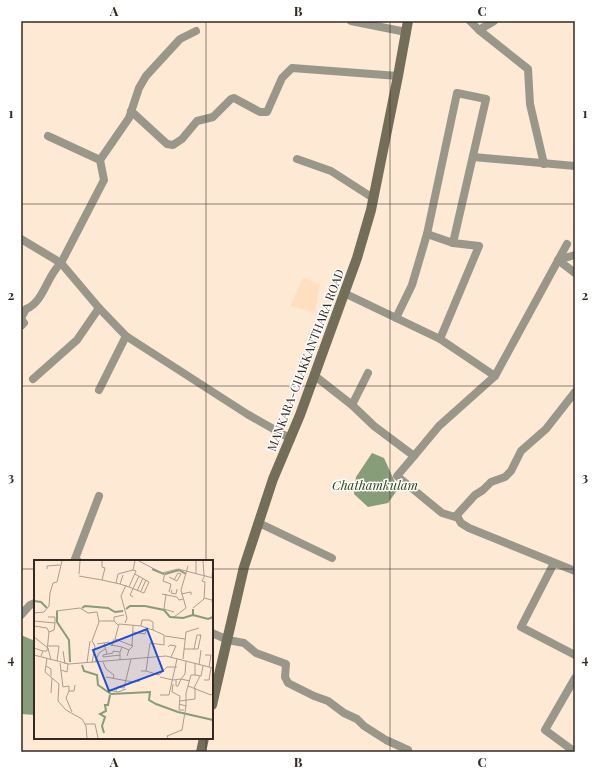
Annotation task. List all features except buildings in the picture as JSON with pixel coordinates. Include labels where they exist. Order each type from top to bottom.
[{"type":"main road","name":"MANKARA-CHAKKANTHARA ROAD","points":[[213,701],[244,567],[273,479],[291,439],[315,376],[357,258],[373,198],[408,21]]},
{"type":"main road","points":[[201,752],[204,739]]},
{"type":"street","points":[[351,21],[406,32]]},
{"type":"street","points":[[470,21],[528,69],[530,104],[544,164]]},
{"type":"street","points":[[479,30],[494,21]]},
{"type":"street","points":[[21,326],[24,323],[21,318],[26,309],[32,307],[40,296],[55,268],[61,263],[104,180],[100,160],[129,118],[139,88],[146,76],[180,38],[196,31]]},
{"type":"street","points":[[131,111],[167,144],[173,145],[182,139],[197,121],[213,117],[231,99],[234,98],[260,112],[267,112],[282,78],[292,68],[398,76]]},
{"type":"street","points":[[396,318],[412,285],[427,234],[457,93],[486,99],[453,243]]},
{"type":"street","points":[[48,136],[100,160]]},
{"type":"street","points":[[473,157],[575,166]]},
{"type":"street","points":[[297,158],[331,171],[373,198]]},
{"type":"street","points":[[427,234],[453,243],[479,246],[440,339]]},
{"type":"street","points":[[21,239],[61,263],[99,308],[126,336],[247,414],[291,439]]},
{"type":"street","points":[[567,244],[494,376],[439,426],[397,476],[442,513],[450,516],[456,516],[475,495],[491,482],[505,477],[521,451],[546,429],[575,392]]},
{"type":"street","points":[[558,260],[575,255]]},
{"type":"street","points":[[558,260],[575,273]]},
{"type":"street","points":[[344,293],[440,339],[494,376]]},
{"type":"street","points":[[33,379],[77,340],[99,308]]},
{"type":"street","points":[[99,390],[126,336]]},
{"type":"street","points":[[352,405],[368,372]]},
{"type":"street","points":[[315,376],[352,405],[374,426],[414,456]]},
{"type":"street","points":[[75,560],[99,496]]},
{"type":"street","points":[[456,516],[461,523],[469,528],[554,563],[575,570]]},
{"type":"street","points":[[259,523],[332,558]]},
{"type":"street","points":[[554,563],[521,627],[575,655]]},
{"type":"street","points":[[21,615],[30,605],[34,603]]},
{"type":"street","points":[[213,633],[228,640],[244,643],[256,653],[286,664],[285,677],[288,682],[302,688],[314,696],[328,701],[344,713],[357,719],[364,726],[386,740],[408,750],[407,752]]},
{"type":"street","points":[[574,752],[545,730],[575,678]]},
{"type":"shaded area","points":[[303,278],[320,284],[315,312],[290,306]]},
{"type":"water","name":"Chathamkulam","points":[[372,453],[384,458],[398,489],[388,503],[368,507],[354,494],[356,477]]},
{"type":"water","points":[[21,635],[34,641],[34,715],[21,714]]}]
